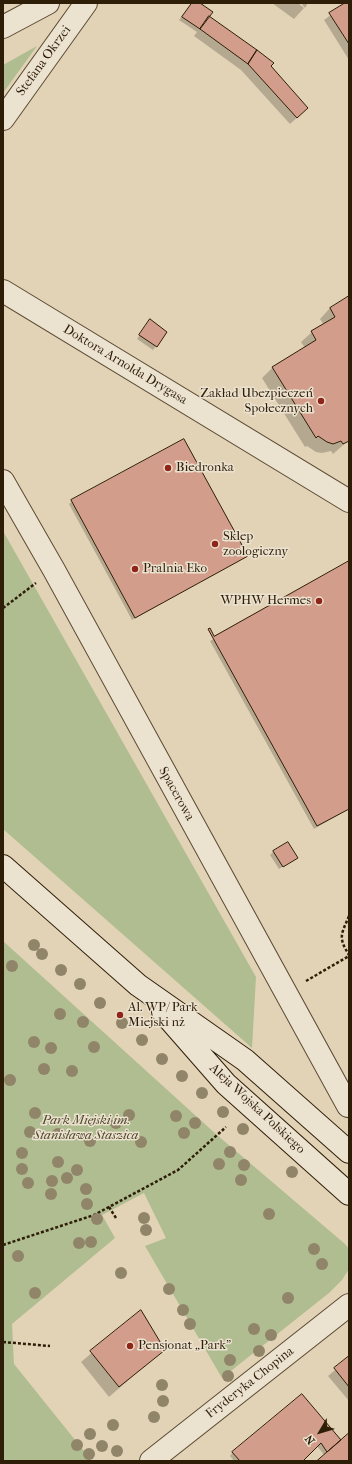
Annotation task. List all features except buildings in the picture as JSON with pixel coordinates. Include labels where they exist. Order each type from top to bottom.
[{"type":"street","points":[[3,27],[48,3]]},
{"type":"street","name":"Stefana Okrzei","points":[[3,119],[86,3]]},
{"type":"street","name":"Doktora Arnolda Drygasa","points":[[3,291],[349,501]]},
{"type":"street","name":"Spacerowa","points":[[3,481],[54,570],[285,994],[348,1106]]},
{"type":"street","name":"Aleja Wojska Polskiego","points":[[3,866],[138,985],[245,1060],[349,1152]]},
{"type":"street","name":"Aleja Wojska Polskiego","points":[[138,985],[226,1084],[349,1194]]},
{"type":"street","name":"Fryderyka Chopina","points":[[151,1461],[349,1305]]},
{"type":"path","points":[[3,608],[54,570]]},
{"type":"path","points":[[285,994],[349,956],[341,942],[342,932],[349,916]]},
{"type":"path","points":[[3,1245],[94,1214],[109,1207],[178,1170],[226,1127]]},
{"type":"path","points":[[109,1207],[116,1218]]},
{"type":"path","points":[[3,1342],[50,1346]]},
{"type":"green space","points":[[37,46],[3,93],[3,65]]},
{"type":"green space","points":[[3,531],[256,977],[252,1048],[3,829]]},
{"type":"green space","name":"Park Miejski im. Stanisława Staszica","points":[[3,941],[217,1135],[349,1249],[349,1269],[342,1280],[329,1293],[222,1378],[145,1246],[166,1238],[144,1193],[102,1215],[115,1238],[12,1324],[14,1364],[92,1461],[3,1461]]},
{"type":"place","name":"Zakład Ubezpieczeń Społecznych","points":[[321,401]]},
{"type":"place","name":"Biedronka","points":[[168,468]]},
{"type":"place","name":"Sklep zoologiczny","points":[[215,544]]},
{"type":"place","name":"Pralnia Eko","points":[[135,569]]},
{"type":"place","name":"WPHW Hermes","points":[[319,601]]},
{"type":"place","name":"Al. WP/ Park Miejski nż","points":[[120,1015]]},
{"type":"place","name":"Pensjonat „Park”","points":[[130,1346]]}]
